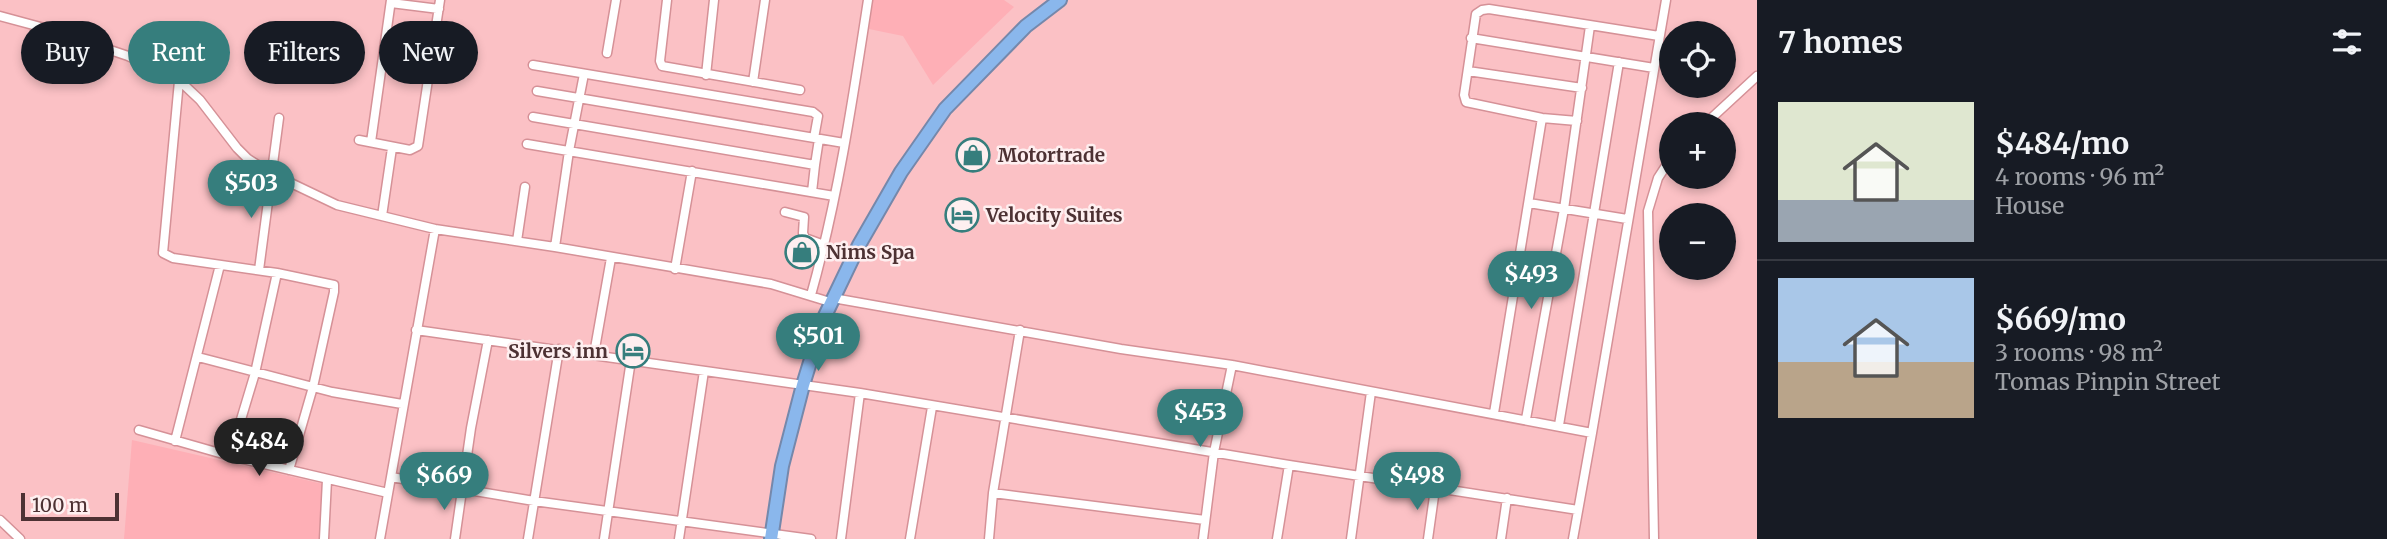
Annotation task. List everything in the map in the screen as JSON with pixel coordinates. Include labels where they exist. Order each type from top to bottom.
[{"type":"highway","points":[[771,536],[782,466],[803,385],[832,300],[859,245],[901,172],[946,109],[1026,26],[1060,0]]},
{"type":"street","points":[[607,53],[616,0]]},
{"type":"street","points":[[667,0],[660,65],[800,90]]},
{"type":"street","points":[[706,75],[714,0]]},
{"type":"street","points":[[752,82],[765,0]]},
{"type":"street","points":[[811,295],[834,196],[868,0]]},
{"type":"street","points":[[1662,21],[1666,0]]},
{"type":"street","points":[[359,140],[410,150],[419,144],[439,5],[391,2],[371,142]]},
{"type":"street","points":[[1573,539],[1659,36],[1482,10],[1476,14],[1464,95],[1466,102],[1542,118],[1577,121]]},
{"type":"street","points":[[0,16],[128,56]]},
{"type":"street","points":[[1526,419],[1564,209],[1590,26]]},
{"type":"street","points":[[1471,38],[1654,68]]},
{"type":"street","points":[[1559,425],[1619,62]]},
{"type":"street","points":[[533,65],[813,112],[818,116],[812,192]]},
{"type":"street","points":[[1468,71],[1582,88]]},
{"type":"street","points":[[555,247],[584,74]]},
{"type":"street","points":[[1718,112],[1757,76]]},
{"type":"street","points":[[178,84],[162,252],[173,258],[277,273],[334,285],[313,387],[289,470]]},
{"type":"street","points":[[182,84],[200,100],[242,153],[272,173],[337,205],[435,229],[771,284],[832,300],[1232,365],[1592,433]]},
{"type":"street","points":[[537,91],[844,143]]},
{"type":"street","points":[[533,117],[815,165]]},
{"type":"street","points":[[259,270],[279,118]]},
{"type":"street","points":[[1494,413],[1542,118]]},
{"type":"street","points":[[527,144],[834,196]]},
{"type":"street","points":[[382,216],[392,148]]},
{"type":"street","points":[[675,269],[692,172]]},
{"type":"street","points":[[1654,539],[1648,211],[1659,176]]},
{"type":"street","points":[[517,241],[525,187]]},
{"type":"street","points":[[1529,202],[1627,219]]},
{"type":"street","points":[[785,212],[804,217],[805,239],[824,245]]},
{"type":"street","points":[[380,539],[435,229]]},
{"type":"street","points":[[594,354],[611,258]]},
{"type":"street","points":[[175,441],[220,265]]},
{"type":"street","points":[[230,456],[255,373],[277,273]]},
{"type":"street","points":[[416,330],[860,393],[1289,466],[1578,510]]},
{"type":"street","points":[[989,539],[1004,418],[1020,330]]},
{"type":"street","points":[[455,539],[488,340]]},
{"type":"street","points":[[528,539],[559,349]]},
{"type":"street","points":[[198,357],[313,387],[402,404]]},
{"type":"street","points":[[604,539],[631,360]]},
{"type":"street","points":[[1203,539],[1214,452],[1232,365]]},
{"type":"street","points":[[678,539],[704,371]]},
{"type":"street","points":[[1351,539],[1371,392]]},
{"type":"street","points":[[841,539],[860,393]]},
{"type":"street","points":[[910,539],[933,407]]},
{"type":"street","points":[[139,430],[230,456],[388,493]]},
{"type":"street","points":[[1277,539],[1289,466]]},
{"type":"street","points":[[391,477],[771,536],[811,539]]},
{"type":"street","points":[[324,539],[327,480]]},
{"type":"street","points":[[1428,539],[1435,489]]},
{"type":"street","points":[[993,493],[1205,520]]},
{"type":"street","points":[[1501,539],[1507,498]]},
{"type":"street","points":[[0,520],[20,539]]},
{"type":"shaded area","points":[[873,0],[1004,0],[1014,7],[933,85],[903,36],[869,29]]},
{"type":"shaded area","points":[[132,440],[323,484],[320,539],[124,539]]},
{"type":"place","name":"Motortrade","points":[[973,155]]},
{"type":"place","name":"Velocity Suites","points":[[962,215]]},
{"type":"place","name":"Nims Spa","points":[[802,252]]},
{"type":"place","name":"Silvers inn","points":[[633,351]]}]
